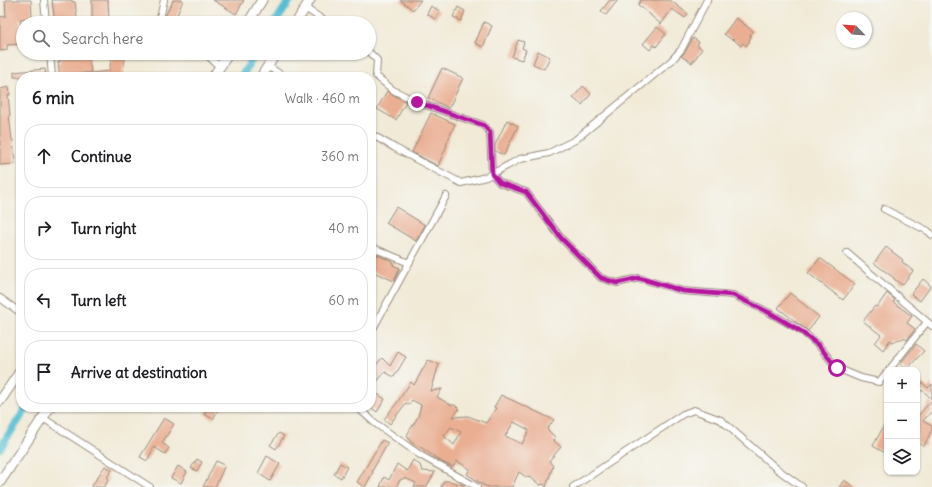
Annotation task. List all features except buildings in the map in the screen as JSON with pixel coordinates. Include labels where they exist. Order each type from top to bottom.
[{"type":"street","points":[[44,0],[45,16]]},
{"type":"street","points":[[161,16],[164,0]]},
{"type":"street","points":[[252,16],[262,0]]},
{"type":"street","points":[[300,16],[310,0]]},
{"type":"street","points":[[376,137],[461,183],[486,177],[520,159],[549,153],[575,140],[671,61],[681,50],[707,0]]},
{"type":"street","points":[[305,8],[317,16]]},
{"type":"street","points":[[376,59],[376,76],[393,90],[417,102],[483,125],[490,132],[492,174],[500,183],[526,192],[561,238],[601,278],[617,283],[639,278],[683,291],[733,295],[770,313],[802,332],[819,346],[837,368],[861,378],[879,382],[884,376]]},
{"type":"street","points":[[51,60],[52,72]]},
{"type":"street","points":[[212,60],[220,67]]},
{"type":"street","points":[[216,72],[224,60]]},
{"type":"street","points":[[264,72],[272,60]]},
{"type":"street","points":[[268,66],[277,72]]},
{"type":"street","points":[[376,323],[446,196]]},
{"type":"street","points":[[884,209],[928,231],[932,235]]},
{"type":"street","points":[[376,249],[409,263]]},
{"type":"street","points":[[847,253],[930,324],[892,367]]},
{"type":"street","points":[[0,298],[16,309]]},
{"type":"street","points":[[0,400],[16,377]]},
{"type":"street","points":[[573,487],[683,414],[694,410],[721,420],[777,469],[802,487]]},
{"type":"street","points":[[0,482],[47,412]]},
{"type":"street","points":[[363,412],[375,423],[420,455],[477,487]]},
{"type":"street","points":[[43,418],[150,487]]},
{"type":"waterway","points":[[280,16],[290,0]]},
{"type":"waterway","points":[[244,72],[252,60]]},
{"type":"waterway","points":[[0,448],[24,412]]},
{"type":"route","points":[[417,102],[483,125],[490,132],[492,174],[500,183],[526,192],[561,238],[601,278],[617,283],[639,278],[683,291],[733,295],[770,313],[802,332],[819,346],[837,368]]}]
